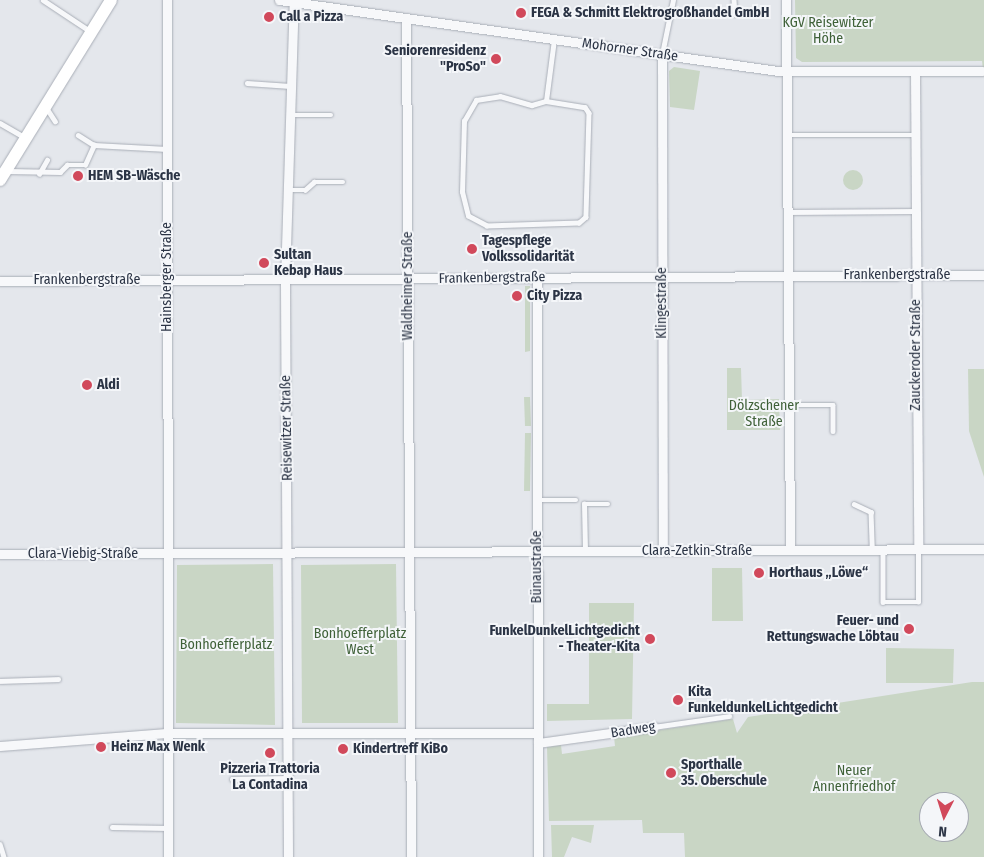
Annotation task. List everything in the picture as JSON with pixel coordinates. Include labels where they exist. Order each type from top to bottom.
[{"type":"main road","points":[[3,175],[111,0]]},
{"type":"street","name":"Hainsberger Straße","points":[[166,553],[167,0]]},
{"type":"street","name":"Mohorner Straße","points":[[279,0],[788,72],[982,71]]},
{"type":"street","points":[[786,0],[790,550]]},
{"type":"street","name":"Reisewitzer Straße","points":[[288,857],[288,553],[285,280],[288,115],[294,2]]},
{"type":"street","name":"Waldheimer Straße","points":[[406,19],[410,552]]},
{"type":"street","name":"Klingestraße","points":[[662,54],[663,551]]},
{"type":"street","name":"Zauckeroder Straße","points":[[915,71],[918,549]]},
{"type":"street","name":"Frankenbergstraße","points":[[0,281],[984,275]]},
{"type":"street","name":"Bünaustraße","points":[[537,278],[538,857]]},
{"type":"street","name":"Clara-Zetkin-Straße","points":[[410,552],[984,549]]},
{"type":"street","points":[[168,857],[166,553],[410,552],[411,857]]},
{"type":"street","name":"Clara-Viebig-Straße","points":[[0,554],[166,553]]},
{"type":"street","name":"Badweg","points":[[538,743],[654,727]]},
{"type":"street","points":[[0,746],[166,733],[538,733]]},
{"type":"lane","points":[[43,0],[91,32]]},
{"type":"lane","points":[[662,54],[673,0]]},
{"type":"lane","points":[[734,0],[735,14]]},
{"type":"lane","points":[[546,101],[554,40]]},
{"type":"lane","points":[[247,83],[290,86]]},
{"type":"lane","points":[[500,96],[532,106],[546,101],[556,106],[579,103],[589,113],[586,217],[579,223],[476,224],[464,208],[462,192],[467,109],[476,100],[500,96]]},
{"type":"lane","points":[[45,105],[55,120]]},
{"type":"lane","points":[[288,115],[332,115]]},
{"type":"lane","points":[[0,123],[25,138]]},
{"type":"lane","points":[[78,135],[94,145],[167,149]]},
{"type":"lane","points":[[788,135],[915,135]]},
{"type":"lane","points":[[3,175],[39,174],[86,165],[94,145]]},
{"type":"lane","points":[[39,174],[47,160]]},
{"type":"lane","points":[[287,190],[305,190],[314,182],[343,182]]},
{"type":"lane","points":[[788,212],[916,211]]},
{"type":"lane","points":[[789,405],[833,405],[833,431]]},
{"type":"lane","points":[[537,500],[576,500]]},
{"type":"lane","points":[[585,551],[584,504],[608,504]]},
{"type":"lane","points":[[854,504],[871,512],[872,550]]},
{"type":"lane","points":[[883,550],[884,602],[918,602],[918,549]]},
{"type":"lane","points":[[0,681],[58,679]]},
{"type":"lane","name":"Badweg","points":[[654,727],[728,716]]},
{"type":"lane","points":[[232,778],[288,778]]},
{"type":"lane","points":[[112,827],[168,828]]},
{"type":"lane","points":[[0,844],[4,857]]},
{"type":"green space","name":"KGV Reisewitzer Höhe","points":[[795,0],[984,0],[984,78],[982,61],[802,62],[796,58]]},
{"type":"green space","points":[[674,67],[700,71],[694,110],[670,107],[669,71]]},
{"type":"green space","points":[[853,170],[860,173],[863,180],[860,187],[853,190],[846,187],[843,180],[846,173]]},
{"type":"green space","points":[[525,286],[530,286],[530,351],[525,352]]},
{"type":"green space","name":"Dölzschener Straße","points":[[727,368],[741,368],[742,400],[779,399],[780,430],[727,430]]},
{"type":"green space","points":[[968,369],[984,369],[984,477],[969,431]]},
{"type":"green space","points":[[524,397],[530,397],[531,426],[525,426]]},
{"type":"green space","points":[[525,433],[531,433],[530,491],[524,491]]},
{"type":"green space","name":"Bonhoefferplatz","points":[[273,564],[275,725],[176,723],[177,565]]},
{"type":"green space","name":"Bonhoefferplatz","points":[[396,564],[398,723],[302,723],[301,565]]},
{"type":"green space","points":[[712,568],[742,568],[743,621],[712,621]]},
{"type":"green space","points":[[589,603],[634,603],[632,719],[547,721],[547,704],[589,704]]},
{"type":"green space","points":[[886,648],[954,649],[953,683],[886,683]]},
{"type":"green space","name":"Neuer Annenfriedhof","points":[[972,682],[984,682],[984,857],[685,857],[684,833],[643,833],[642,820],[549,821],[547,747],[561,745],[562,754],[615,746],[614,737],[733,719],[737,733],[748,717]]},
{"type":"green space","points":[[551,825],[594,825],[591,843],[572,837],[564,857],[552,857]]},
{"type":"place","name":"FEGA & Schmitt Elektrogroßhandel GmbH","points":[[521,13]]},
{"type":"place","name":"Call a Pizza","points":[[269,17]]},
{"type":"place","name":"Seniorenresidenz \"ProSo\"","points":[[496,59]]},
{"type":"place","name":"HEM SB-Wäsche","points":[[78,176]]},
{"type":"place","name":"Tagespflege Volkssolidarität","points":[[472,249]]},
{"type":"place","name":"Sultan Kebap Haus","points":[[264,263]]},
{"type":"place","name":"City Pizza","points":[[517,296]]},
{"type":"place","name":"Aldi","points":[[87,385]]},
{"type":"place","name":"Horthaus „Löwe“","points":[[759,573]]},
{"type":"place","name":"Feuer- und Rettungswache Löbtau","points":[[909,629]]},
{"type":"place","name":"FunkelDunkelLichtgedicht - Theater-Kita","points":[[650,639]]},
{"type":"place","name":"Kita FunkeldunkelLichtgedicht","points":[[678,700]]},
{"type":"place","name":"Heinz Max Wenk","points":[[101,747]]},
{"type":"place","name":"Kindertreff KiBo","points":[[343,749]]},
{"type":"place","name":"Pizzeria Trattoria La Contadina","points":[[270,753]]},
{"type":"place","name":"Sporthalle 35. Oberschule","points":[[671,773]]},
{"type":"park label","name":"Bonhoefferplatz West","points":[[360,642]]}]
